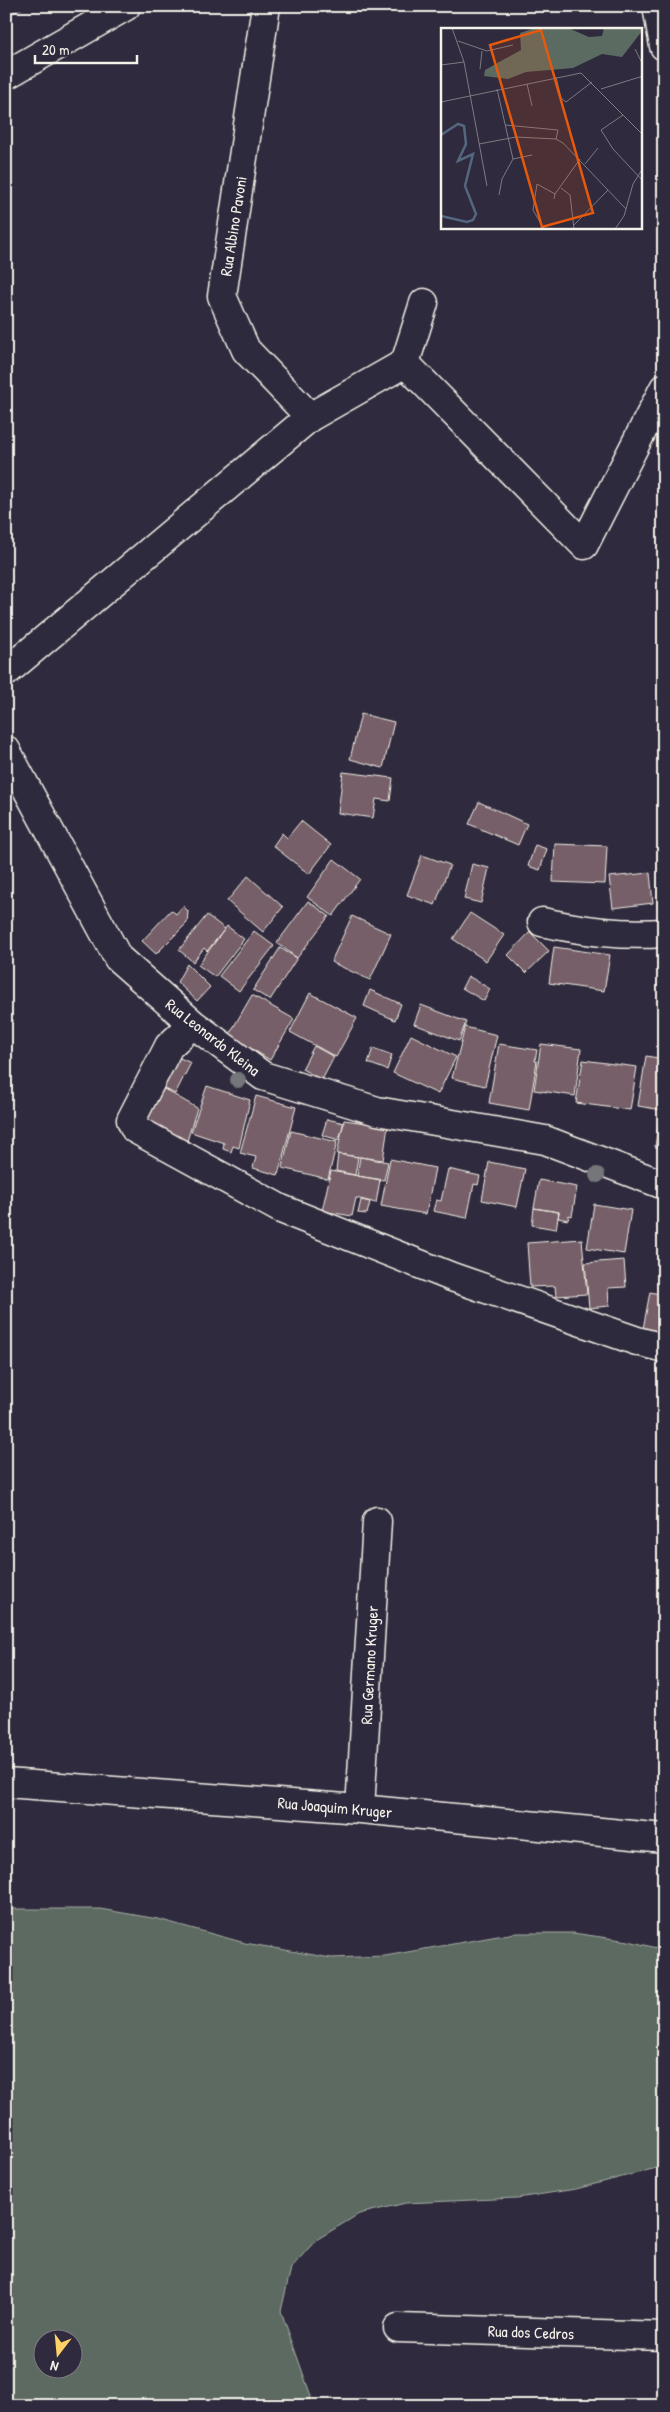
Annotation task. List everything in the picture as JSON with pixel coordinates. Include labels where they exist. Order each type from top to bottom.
[{"type":"street","points":[[6,74],[126,6]]},
{"type":"street","name":"Rua Albino Pavoni","points":[[266,6],[222,296],[246,350],[310,417]]},
{"type":"street","points":[[657,6],[664,46]]},
{"type":"street","points":[[6,672],[310,417],[405,363],[424,302]]},
{"type":"street","points":[[405,363],[584,545],[664,388]]},
{"type":"street","name":"Rua Leonardo Kleina","points":[[6,750],[118,958],[193,1024],[263,1076],[376,1111],[545,1140],[664,1185]]},
{"type":"street","points":[[542,922],[592,932],[632,935],[664,933]]},
{"type":"street","points":[[193,1024],[169,1046],[131,1120],[135,1129],[280,1209],[452,1277],[637,1341],[664,1348]]},
{"type":"street","name":"Rua Germano Kruger","points":[[360,1808],[377,1521]]},
{"type":"street","name":"Rua Joaquim Kruger","points":[[6,1783],[360,1808],[664,1838]]},
{"type":"street","name":"Rua dos Cedros","points":[[398,2328],[664,2336]]},
{"type":"green space","points":[[6,1909],[100,1909],[158,1919],[245,1943],[331,1958],[385,1956],[515,1933],[573,1933],[629,1941],[664,1950],[664,2166],[576,2189],[517,2198],[406,2203],[359,2214],[316,2240],[291,2268],[281,2311],[311,2396],[310,2406],[6,2406]]},
{"type":"building","points":[[6,6],[27,6],[6,16]]},
{"type":"building","points":[[361,714],[394,722],[383,768],[350,759]]},
{"type":"building","points":[[343,772],[393,778],[390,801],[376,799],[373,818],[338,813]]},
{"type":"building","points":[[479,802],[527,824],[518,845],[469,824]]},
{"type":"building","points":[[301,821],[331,845],[309,874],[273,846],[282,833],[287,838]]},
{"type":"building","points":[[555,844],[607,846],[605,884],[553,882]]},
{"type":"building","points":[[535,845],[547,849],[540,870],[528,866]]},
{"type":"building","points":[[422,855],[450,865],[435,905],[407,895]]},
{"type":"building","points":[[334,859],[360,879],[333,916],[307,897]]},
{"type":"building","points":[[472,864],[489,868],[481,903],[464,899]]},
{"type":"building","points":[[650,873],[653,903],[613,908],[609,877]]},
{"type":"building","points":[[248,876],[283,907],[263,932],[227,901]]},
{"type":"building","points":[[308,901],[329,916],[297,958],[277,943]]},
{"type":"building","points":[[183,906],[188,911],[187,923],[156,954],[142,941],[171,910],[176,914]]},
{"type":"building","points":[[470,913],[504,935],[486,961],[453,939]]},
{"type":"building","points":[[207,915],[225,929],[207,951],[204,948],[193,962],[179,950]]},
{"type":"building","points":[[352,916],[391,934],[370,980],[331,962]]},
{"type":"building","points":[[227,926],[244,939],[215,977],[198,965]]},
{"type":"building","points":[[254,931],[274,946],[239,991],[219,976]]},
{"type":"building","points":[[530,932],[549,951],[526,973],[508,955]]},
{"type":"building","points":[[554,947],[610,955],[604,991],[549,983]]},
{"type":"building","points":[[280,948],[297,958],[270,1000],[253,990]]},
{"type":"building","points":[[187,964],[210,987],[197,1001],[177,982]]},
{"type":"building","points":[[468,976],[490,989],[484,1001],[462,988]]},
{"type":"building","points":[[370,990],[401,1004],[395,1020],[364,1006]]},
{"type":"building","points":[[310,993],[357,1018],[336,1057],[290,1032]]},
{"type":"building","points":[[252,995],[294,1019],[270,1060],[229,1035]]},
{"type":"building","points":[[421,1005],[466,1022],[459,1041],[414,1024]]},
{"type":"building","points":[[465,1027],[497,1035],[485,1086],[452,1078]]},
{"type":"building","points":[[411,1035],[456,1057],[438,1094],[393,1073]]},
{"type":"building","points":[[499,1044],[537,1050],[529,1110],[489,1103]]},
{"type":"building","points":[[541,1044],[581,1049],[575,1096],[534,1090]]},
{"type":"building","points":[[314,1046],[334,1057],[322,1080],[302,1069]]},
{"type":"building","points":[[373,1048],[392,1055],[387,1070],[368,1063]]},
{"type":"building","points":[[173,1055],[191,1063],[175,1094],[158,1085]]},
{"type":"building","points":[[646,1056],[664,1059],[662,1110],[638,1106]]},
{"type":"building","points":[[583,1060],[637,1067],[630,1110],[576,1103]]},
{"type":"building","points":[[157,1085],[197,1108],[184,1151],[140,1120]]},
{"type":"building","points":[[207,1086],[250,1100],[239,1148],[233,1146],[231,1152],[223,1149],[224,1143],[191,1132]]},
{"type":"building","points":[[256,1096],[296,1107],[278,1175],[253,1168],[256,1157],[240,1153]]},
{"type":"building","points":[[660,1112],[664,1113],[664,1148],[655,1147]]},
{"type":"building","points":[[327,1119],[344,1123],[339,1140],[322,1135]]},
{"type":"building","points":[[344,1120],[388,1126],[383,1160],[337,1154]]},
{"type":"building","points":[[291,1131],[337,1142],[328,1179],[282,1168]]},
{"type":"building","points":[[338,1154],[358,1157],[355,1175],[336,1171]]},
{"type":"building","points":[[360,1157],[388,1162],[384,1180],[357,1176]]},
{"type":"building","points":[[390,1159],[435,1168],[426,1214],[381,1206]]},
{"type":"building","points":[[489,1162],[525,1169],[517,1207],[482,1200]]},
{"type":"building","points":[[448,1169],[480,1176],[478,1185],[474,1184],[467,1218],[433,1211],[436,1200],[441,1201]]},
{"type":"building","points":[[331,1171],[380,1180],[376,1203],[356,1198],[352,1216],[322,1211]]},
{"type":"building","points":[[539,1180],[577,1187],[572,1216],[569,1215],[568,1220],[558,1218],[559,1212],[534,1208]]},
{"type":"building","points":[[361,1200],[370,1202],[367,1214],[358,1213]]},
{"type":"building","points":[[594,1204],[631,1210],[624,1254],[587,1248]]},
{"type":"building","points":[[534,1208],[559,1212],[556,1229],[532,1225]]},
{"type":"building","points":[[582,1239],[587,1294],[556,1296],[555,1286],[530,1287],[527,1243]]},
{"type":"building","points":[[624,1260],[626,1287],[608,1288],[609,1306],[589,1308],[585,1263]]},
{"type":"building","points":[[650,1292],[664,1295],[664,1332],[643,1329]]}]
